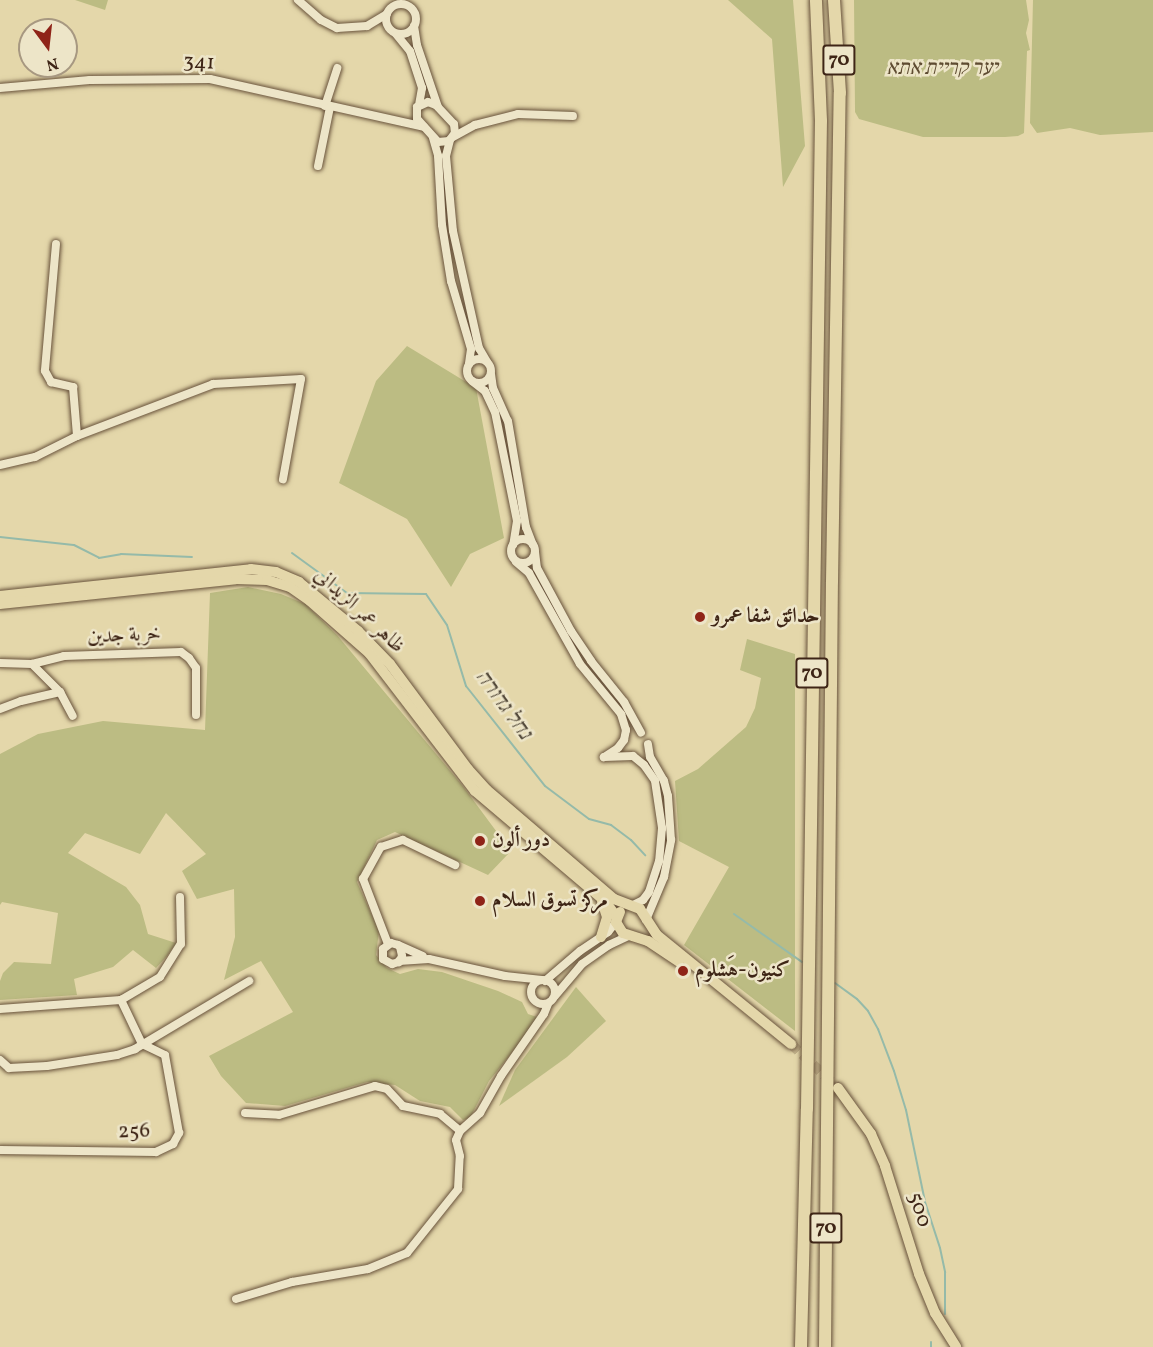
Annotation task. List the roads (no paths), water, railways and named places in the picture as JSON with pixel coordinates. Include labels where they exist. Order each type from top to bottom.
[{"type":"highway","name":"70","points":[[801,1347],[807,1109],[820,56],[814,0]]},
{"type":"highway","name":"70","points":[[825,1347],[831,628],[839,121],[834,0]]},
{"type":"highway","points":[[839,121],[840,0]]},
{"type":"main road","name":"ظاهر عمر الزيداني","points":[[0,596],[237,570],[263,570],[287,575],[309,589],[368,640],[400,678],[468,769],[487,790],[614,898],[631,906]]},
{"type":"main road","name":"ظاهر عمر الزيداني","points":[[0,604],[226,579],[267,580],[290,587],[310,600],[369,653],[475,791],[599,896],[617,920]]},
{"type":"main road","points":[[599,896],[607,917],[601,937]]},
{"type":"main road","points":[[746,1008],[653,943],[620,930],[617,920],[622,910],[631,906],[640,909],[657,935],[791,1044]]},
{"type":"main road","points":[[631,936],[644,928],[646,920]]},
{"type":"main road","name":"500","points":[[838,1088],[871,1134],[885,1166],[919,1274],[935,1313],[956,1347]]},
{"type":"street","points":[[298,0],[321,20],[338,28],[367,26],[406,33],[414,26]]},
{"type":"street","points":[[411,0],[416,18],[414,26],[417,45],[438,107]]},
{"type":"street","points":[[367,26],[391,7],[405,5],[413,10]]},
{"type":"street","points":[[391,7],[387,24],[410,51],[422,88],[417,119],[440,143],[452,139],[475,125],[518,114],[573,116]]},
{"type":"street","points":[[318,166],[327,106],[337,68]]},
{"type":"street","name":"341","points":[[0,88],[90,80],[210,79],[424,127]]},
{"type":"street","points":[[393,120],[430,102],[438,107],[454,127],[446,156],[453,231],[479,348],[487,362],[493,388],[508,421],[526,527],[534,548],[537,568],[571,631],[591,661],[624,702],[648,744],[650,757],[661,775],[668,796],[671,840],[664,877],[646,920]]},
{"type":"street","points":[[450,120],[475,125]]},
{"type":"street","points":[[433,138],[438,156],[445,244],[451,281],[471,349],[467,375],[485,391],[495,412],[517,521],[511,555],[529,573],[580,664],[618,709],[625,725],[626,751],[644,765],[655,781],[661,814],[662,839],[657,871],[649,892],[643,900],[631,906]]},
{"type":"street","points":[[56,244],[45,371],[51,382],[73,387],[77,436]]},
{"type":"street","points":[[469,364],[477,358],[487,362]]},
{"type":"street","points":[[472,381],[484,382],[491,374]]},
{"type":"street","points":[[0,465],[35,457],[77,436],[213,384],[302,379],[283,479]]},
{"type":"street","points":[[513,544],[521,539],[534,548]]},
{"type":"street","points":[[516,562],[528,563],[534,548]]},
{"type":"street","name":"خربة جدين","points":[[0,663],[32,663],[64,656],[181,652],[196,668],[196,715]]},
{"type":"street","points":[[32,663],[60,692],[73,716]]},
{"type":"street","points":[[0,709],[21,701],[60,692]]},
{"type":"street","points":[[641,733],[630,733],[618,748],[604,757],[633,756],[644,753],[648,744]]},
{"type":"street","points":[[388,944],[363,879],[381,847],[403,840],[455,865]]},
{"type":"street","points":[[0,1009],[121,1000],[160,977],[181,944],[180,897]]},
{"type":"street","points":[[531,992],[533,986],[601,937],[617,920]]},
{"type":"street","points":[[236,1299],[292,1282],[368,1269],[407,1253],[459,1189],[460,1156],[456,1140],[460,1131],[480,1113],[501,1076],[544,1014],[548,1004],[582,964],[609,945],[631,936]]},
{"type":"street","points":[[388,944],[429,959],[505,976],[544,980],[553,986],[555,996]]},
{"type":"street","points":[[388,944],[382,952],[383,959],[392,964],[399,961],[429,959]]},
{"type":"street","points":[[399,961],[402,956],[400,947]]},
{"type":"street","points":[[505,976],[531,992],[536,1003],[548,1004]]},
{"type":"street","points":[[0,1060],[9,1068],[47,1066],[117,1055],[142,1044],[249,981]]},
{"type":"street","points":[[121,1000],[142,1044]]},
{"type":"street","name":"256","points":[[0,1150],[156,1152],[173,1144],[179,1133],[165,1055],[142,1044]]},
{"type":"street","points":[[245,1113],[279,1115],[375,1086],[387,1089],[403,1106],[440,1114],[460,1131]]},
{"type":"waterway","name":"נחל גדורה","points":[[0,537],[74,545],[99,558],[121,554],[192,557]]},
{"type":"waterway","name":"נחל גדורה","points":[[292,553],[347,593],[426,594],[447,625],[466,686],[545,786],[589,819],[611,825],[631,840],[645,855]]},
{"type":"waterway","points":[[734,914],[802,962]]},
{"type":"waterway","points":[[835,983],[857,999],[868,1011],[878,1029],[894,1071],[906,1110],[925,1202],[940,1248],[945,1272],[945,1314]]},
{"type":"waterway","points":[[931,1342],[931,1347]]},
{"type":"tunnel","points":[[791,1044],[838,1088]]},
{"type":"place","name":"حدائق شفا عمرو","points":[[700,617]]},
{"type":"place","name":"دور ألون","points":[[480,841]]},
{"type":"place","name":"مركز تسوق السلام","points":[[480,901]]},
{"type":"place","name":"كنيون-هَشلوم","points":[[683,971]]},
{"type":"park label","name":"יער קריית אתא","points":[[942,69]]}]
